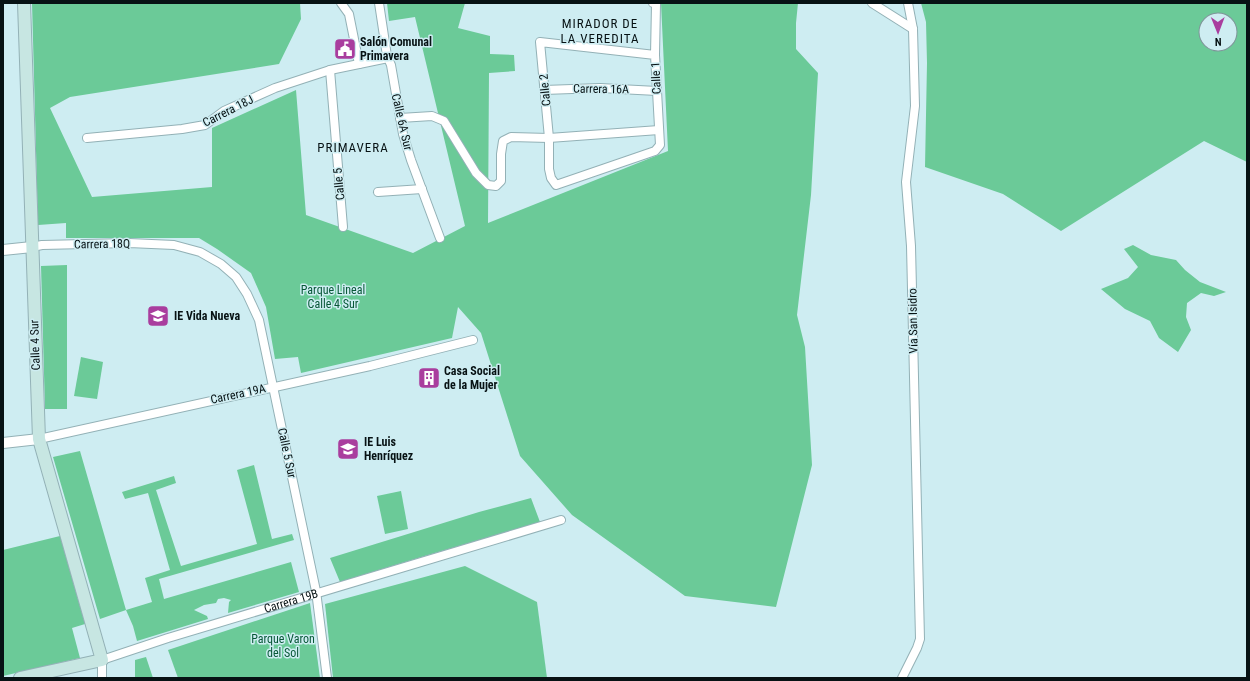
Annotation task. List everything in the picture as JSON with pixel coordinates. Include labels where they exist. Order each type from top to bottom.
[{"type":"main road","name":"Calle 4 Sur","points":[[24,3],[39,438],[102,660]]},
{"type":"main road","name":"Carrera 19B","points":[[20,678],[102,660]]},
{"type":"street","points":[[341,3],[349,14],[359,64]]},
{"type":"street","name":"Calle 6A Sur","points":[[379,3],[403,134],[440,238]]},
{"type":"street","name":"Calle 1","points":[[655,3],[655,55],[660,145],[655,151]]},
{"type":"street","points":[[872,3],[913,29]]},
{"type":"street","name":"Vía San Isidro","points":[[902,678],[920,639],[911,246],[906,182],[915,106],[913,29],[908,3]]},
{"type":"street","name":"Calle 2","points":[[655,55],[540,42],[549,138],[549,170],[551,178],[556,185],[655,151]]},
{"type":"street","name":"Carrera 18J","points":[[87,138],[204,125],[224,111],[275,88],[330,70],[388,58]]},
{"type":"street","name":"Calle 5","points":[[330,70],[343,227]]},
{"type":"street","name":"Carrera 16A","points":[[544,90],[600,88],[657,91]]},
{"type":"street","points":[[400,118],[432,116],[444,121],[476,173],[488,185],[496,186],[501,181],[504,141],[511,137],[549,138],[659,130]]},
{"type":"street","points":[[378,192],[422,189]]},
{"type":"street","name":"Carrera 18Q","points":[[3,250],[42,245],[137,244],[174,245],[200,252]]},
{"type":"street","name":"Calle 5 Sur","points":[[200,252],[221,264],[236,277],[247,294],[259,320],[317,594],[327,678]]},
{"type":"street","name":"Carrera 19A","points":[[3,443],[39,438],[370,366],[473,340]]},
{"type":"street","name":"Carrera 19B","points":[[102,660],[168,638],[561,520]]},
{"type":"street","name":"Calle 4 Sur","points":[[102,660],[102,678]]},
{"type":"green space","name":"Parque Lineal Calle 4 Sur","points":[[32,3],[300,3],[301,19],[279,64],[70,97],[50,108],[92,197],[212,187],[212,128],[296,90],[306,215],[413,253],[465,226],[415,17],[389,21],[387,3],[465,3],[458,28],[490,36],[490,54],[514,55],[515,71],[489,73],[488,223],[668,151],[661,3],[798,3],[796,49],[818,73],[811,195],[797,315],[805,347],[812,465],[776,607],[685,596],[572,515],[520,456],[481,333],[458,307],[452,338],[301,373],[298,357],[275,359],[266,307],[251,273],[199,238],[66,238],[66,223],[38,225]]},
{"type":"green space","points":[[921,3],[1247,3],[1247,162],[1204,141],[1061,231],[1003,194],[925,167],[927,63],[926,22]]},
{"type":"green space","points":[[1133,245],[1151,255],[1176,260],[1185,270],[1200,282],[1226,292],[1214,296],[1201,293],[1187,303],[1186,317],[1191,330],[1178,352],[1159,338],[1150,321],[1125,309],[1101,289],[1128,278],[1138,267],[1124,249]]},
{"type":"green space","points":[[67,265],[67,409],[45,409],[41,266]]},
{"type":"green space","points":[[81,357],[103,362],[97,399],[74,396]]},
{"type":"green space","points":[[80,451],[126,610],[100,619],[53,457]]},
{"type":"green space","points":[[254,465],[272,539],[292,534],[294,540],[159,579],[164,599],[291,562],[299,592],[228,613],[229,602],[231,600],[224,598],[218,599],[216,603],[204,605],[194,610],[207,616],[208,619],[137,641],[133,626],[126,610],[152,602],[145,578],[170,570],[148,493],[125,499],[122,492],[174,476],[176,483],[156,490],[181,566],[257,544],[237,470]]},
{"type":"green space","points":[[401,491],[408,529],[385,534],[377,496]]},
{"type":"green space","points":[[531,498],[540,522],[340,582],[330,558],[479,512]]},
{"type":"green space","points":[[60,536],[85,624],[72,628],[80,658],[3,676],[3,550]]},
{"type":"green space","points":[[465,566],[537,602],[547,678],[333,678],[325,604]]},
{"type":"green space","name":"Parque Varon del Sol","points":[[310,603],[320,678],[178,678],[168,650]]},
{"type":"green space","points":[[146,657],[153,678],[135,678],[135,660]]},
{"type":"place","name":"Salón Comunal Primavera","points":[[345,49]]},
{"type":"place","name":"IE Vida Nueva","points":[[158,316]]},
{"type":"place","name":"Casa Social de la Mujer","points":[[429,378]]},
{"type":"place","name":"IE Luis Henríquez","points":[[348,449]]},
{"type":"district","name":"MIRADOR DE LA VEREDITA","points":[[600,30]]},
{"type":"district","name":"PRIMAVERA","points":[[353,147]]}]
